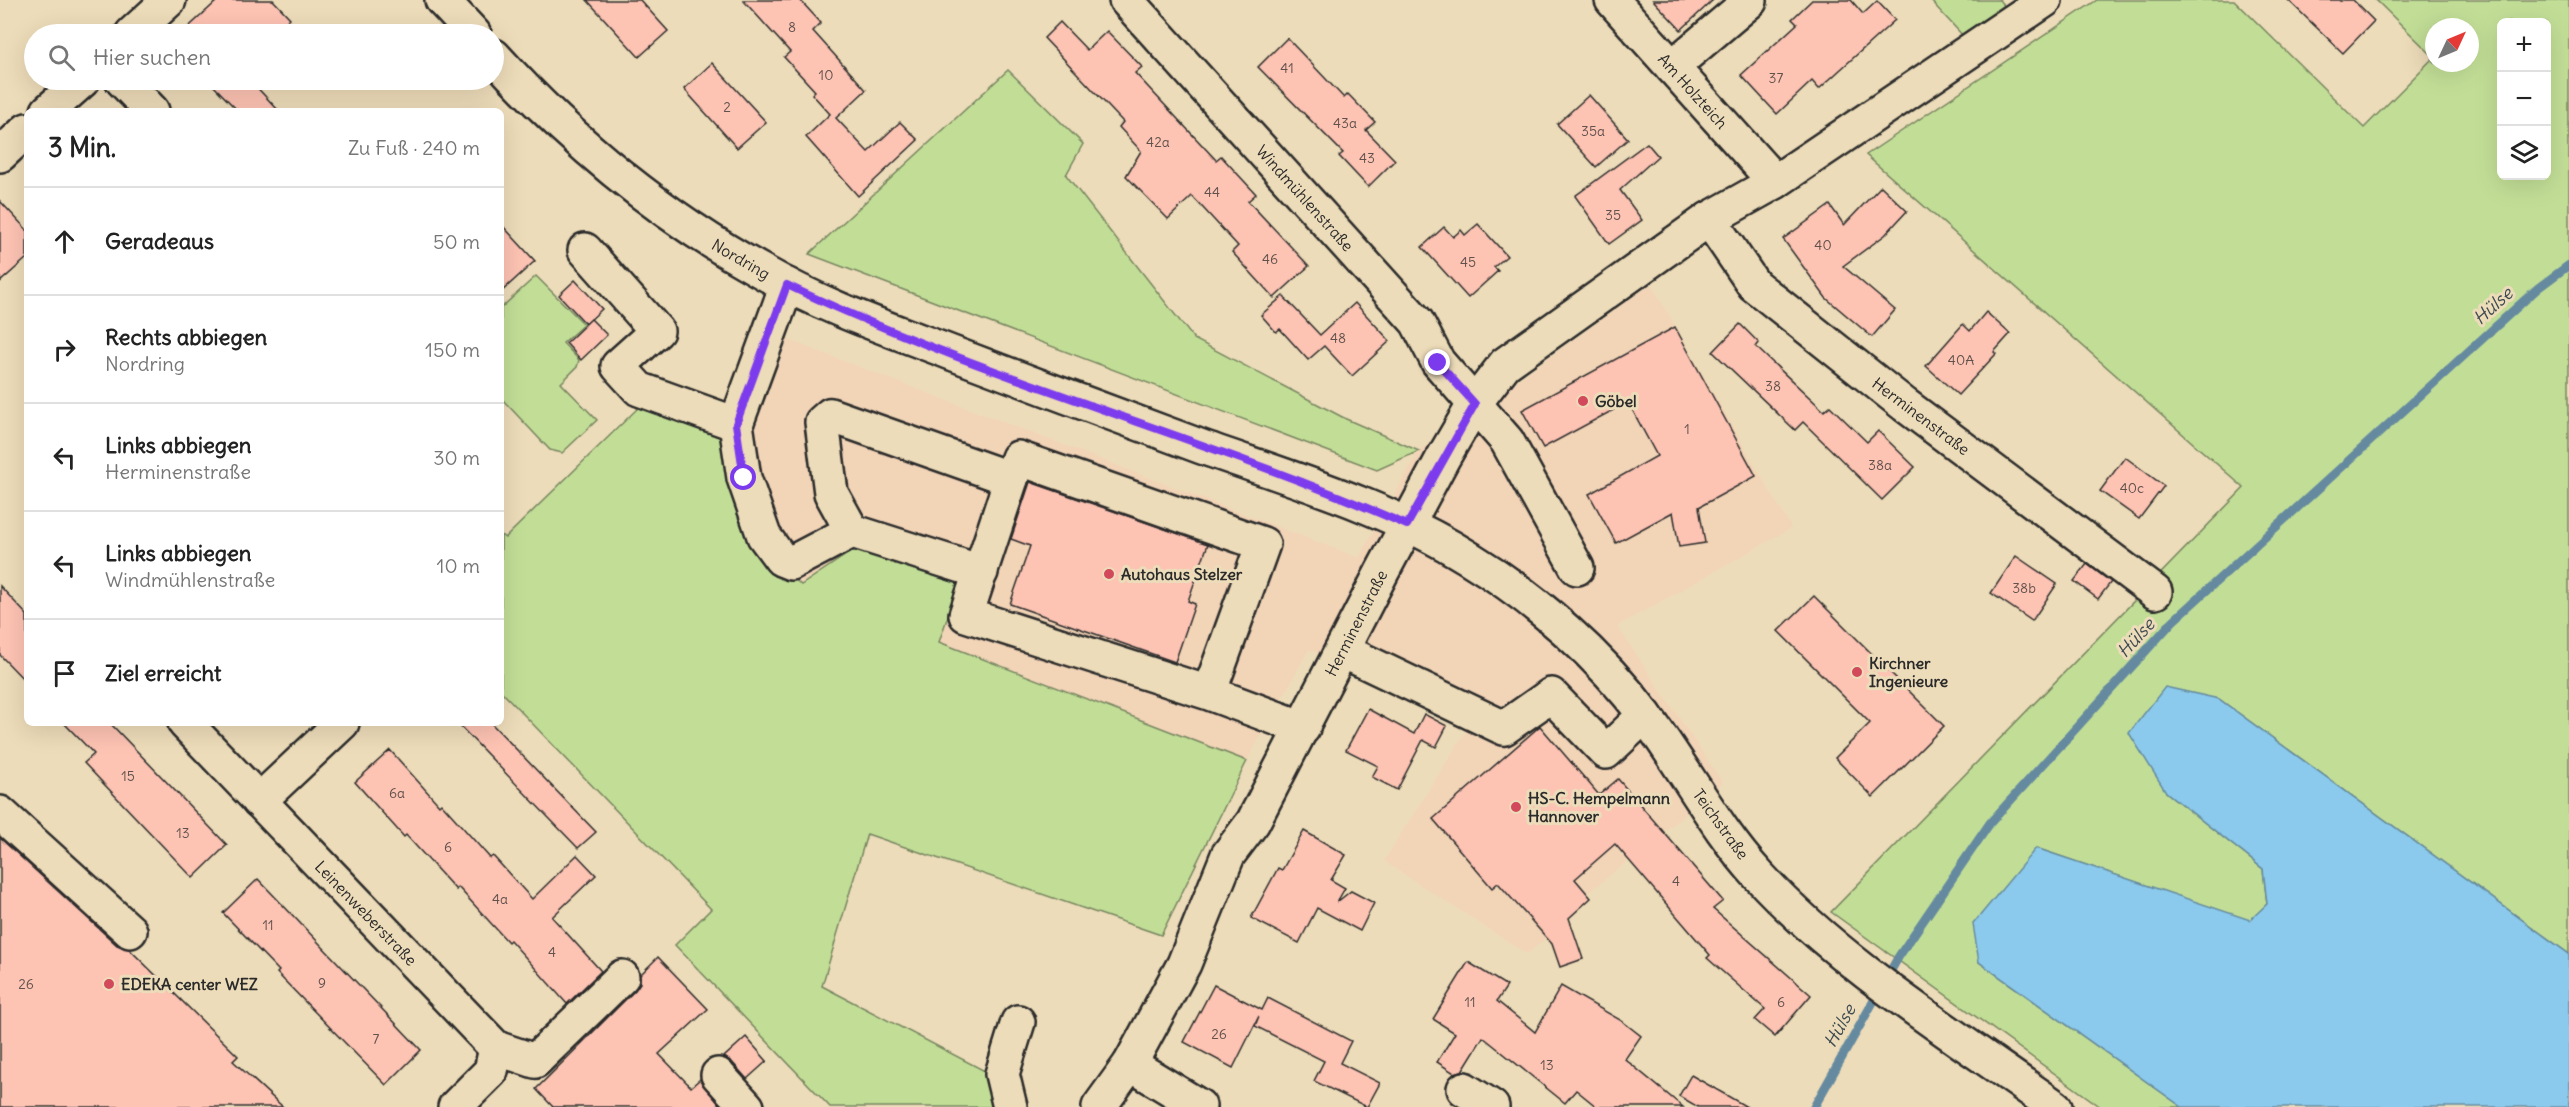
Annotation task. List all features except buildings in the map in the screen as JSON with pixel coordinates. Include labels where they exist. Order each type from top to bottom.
[{"type":"street","points":[[143,24],[169,0]]},
{"type":"street","points":[[442,0],[465,24]]},
{"type":"street","name":"Windmühlenstraße","points":[[1126,0],[1417,322],[1438,363],[1508,441],[1577,568]]},
{"type":"street","name":"Am Holzteich","points":[[1612,0],[1774,182]]},
{"type":"street","name":"Herminenstraße","points":[[1099,1107],[1130,1064],[1184,964],[1228,855],[1253,822],[1407,525],[1475,404],[1505,364],[1708,219],[1774,182],[2045,0]]},
{"type":"street","points":[[1671,67],[1750,1]]},
{"type":"street","name":"Nordring","points":[[504,66],[591,151],[645,195],[704,237],[787,285],[847,314],[1341,497],[1407,525]]},
{"type":"street","points":[[51,108],[72,90]]},
{"type":"street","points":[[132,90],[149,108]]},
{"type":"street","name":"Herminenstraße","points":[[1708,219],[1754,285],[1905,405],[2155,592]]},
{"type":"street","points":[[585,250],[657,331],[618,366],[639,389],[736,424]]},
{"type":"street","points":[[787,285],[736,424],[744,478],[764,536],[781,559],[791,563],[852,531]]},
{"type":"street","points":[[981,572],[852,531],[831,493],[822,422],[830,415],[1011,479]]},
{"type":"street","points":[[1209,693],[1263,544],[1018,458],[966,615],[1209,693],[1303,728]]},
{"type":"street","name":"Teichstraße","points":[[1407,525],[1463,554],[1515,588],[1564,629],[1602,666],[1645,715],[1707,808],[1756,873],[1819,934],[2055,1107]]},
{"type":"street","points":[[1343,651],[1504,728],[1551,695],[1606,752],[1645,715]]},
{"type":"street","name":"Leinenweberstraße","points":[[188,726],[496,1048]]},
{"type":"street","points":[[259,801],[339,726]]},
{"type":"street","points":[[0,813],[130,931]]},
{"type":"street","points":[[455,1107],[491,1071],[496,1048],[535,1061],[622,977]]},
{"type":"street","points":[[1011,1107],[1002,1074],[1018,1022]]},
{"type":"street","points":[[1130,1064],[1199,1106]]},
{"type":"street","points":[[718,1076],[747,1107]]},
{"type":"street","points":[[1464,1089],[1492,1107]]},
{"type":"shaded area","points":[[1651,284],[1791,528],[1617,626],[1723,783],[1588,893],[1591,898],[1564,923],[1543,933],[1546,938],[1527,954],[1384,861],[1468,728],[1364,674],[1309,649],[1247,761],[939,642],[963,573],[867,541],[801,585],[755,541],[736,439],[783,338],[1359,558],[1419,451]]},
{"type":"green space","points":[[1930,0],[1999,0],[2008,10],[1965,38]]},
{"type":"green space","points":[[2097,0],[2234,0],[2364,128],[2425,66],[2425,72],[2479,72],[2479,18],[2425,18],[2425,48],[2376,0],[2569,0],[2569,954],[2219,699],[2166,792],[2263,869],[2267,904],[2251,921],[2036,848],[1979,962],[2182,1107],[2101,1107],[1831,912],[2244,488],[1866,155]]},
{"type":"green space","points":[[1008,70],[1083,144],[1066,175],[1194,339],[1346,419],[1419,451],[1377,470],[809,254]]},
{"type":"green space","points":[[536,276],[584,324],[563,343],[579,360],[577,367],[561,383],[597,420],[562,453],[550,450],[504,401],[504,305]]},
{"type":"green space","points":[[638,408],[736,439],[755,541],[801,585],[867,541],[963,572],[939,642],[1247,761],[1161,935],[867,834],[822,986],[983,1070],[997,1107],[830,1107],[675,945],[711,909],[504,694],[505,538]]},
{"type":"water","points":[[2165,687],[2219,699],[2569,954],[2569,1107],[2182,1107],[1979,962],[1973,924],[2036,848],[2250,920],[2267,904],[2263,869],[2166,792],[2129,733]]},
{"type":"waterway","name":"Hülse","points":[[1814,1107],[1899,956],[1990,823],[2173,621],[2538,288],[2569,265]]},
{"type":"place","name":"Göbel","points":[[1583,401]]},
{"type":"place","name":"Autohaus Stelzer","points":[[1109,574]]},
{"type":"place","name":"Kirchner Ingenieure","points":[[1857,672]]},
{"type":"place","name":"HS-C. Hempelmann Hannover","points":[[1516,807]]},
{"type":"place","name":"EDEKA center WEZ","points":[[109,984]]},
{"type":"route","points":[[744,478],[736,424],[787,285],[847,314],[1357,503],[1407,525],[1475,404],[1438,363]]}]
